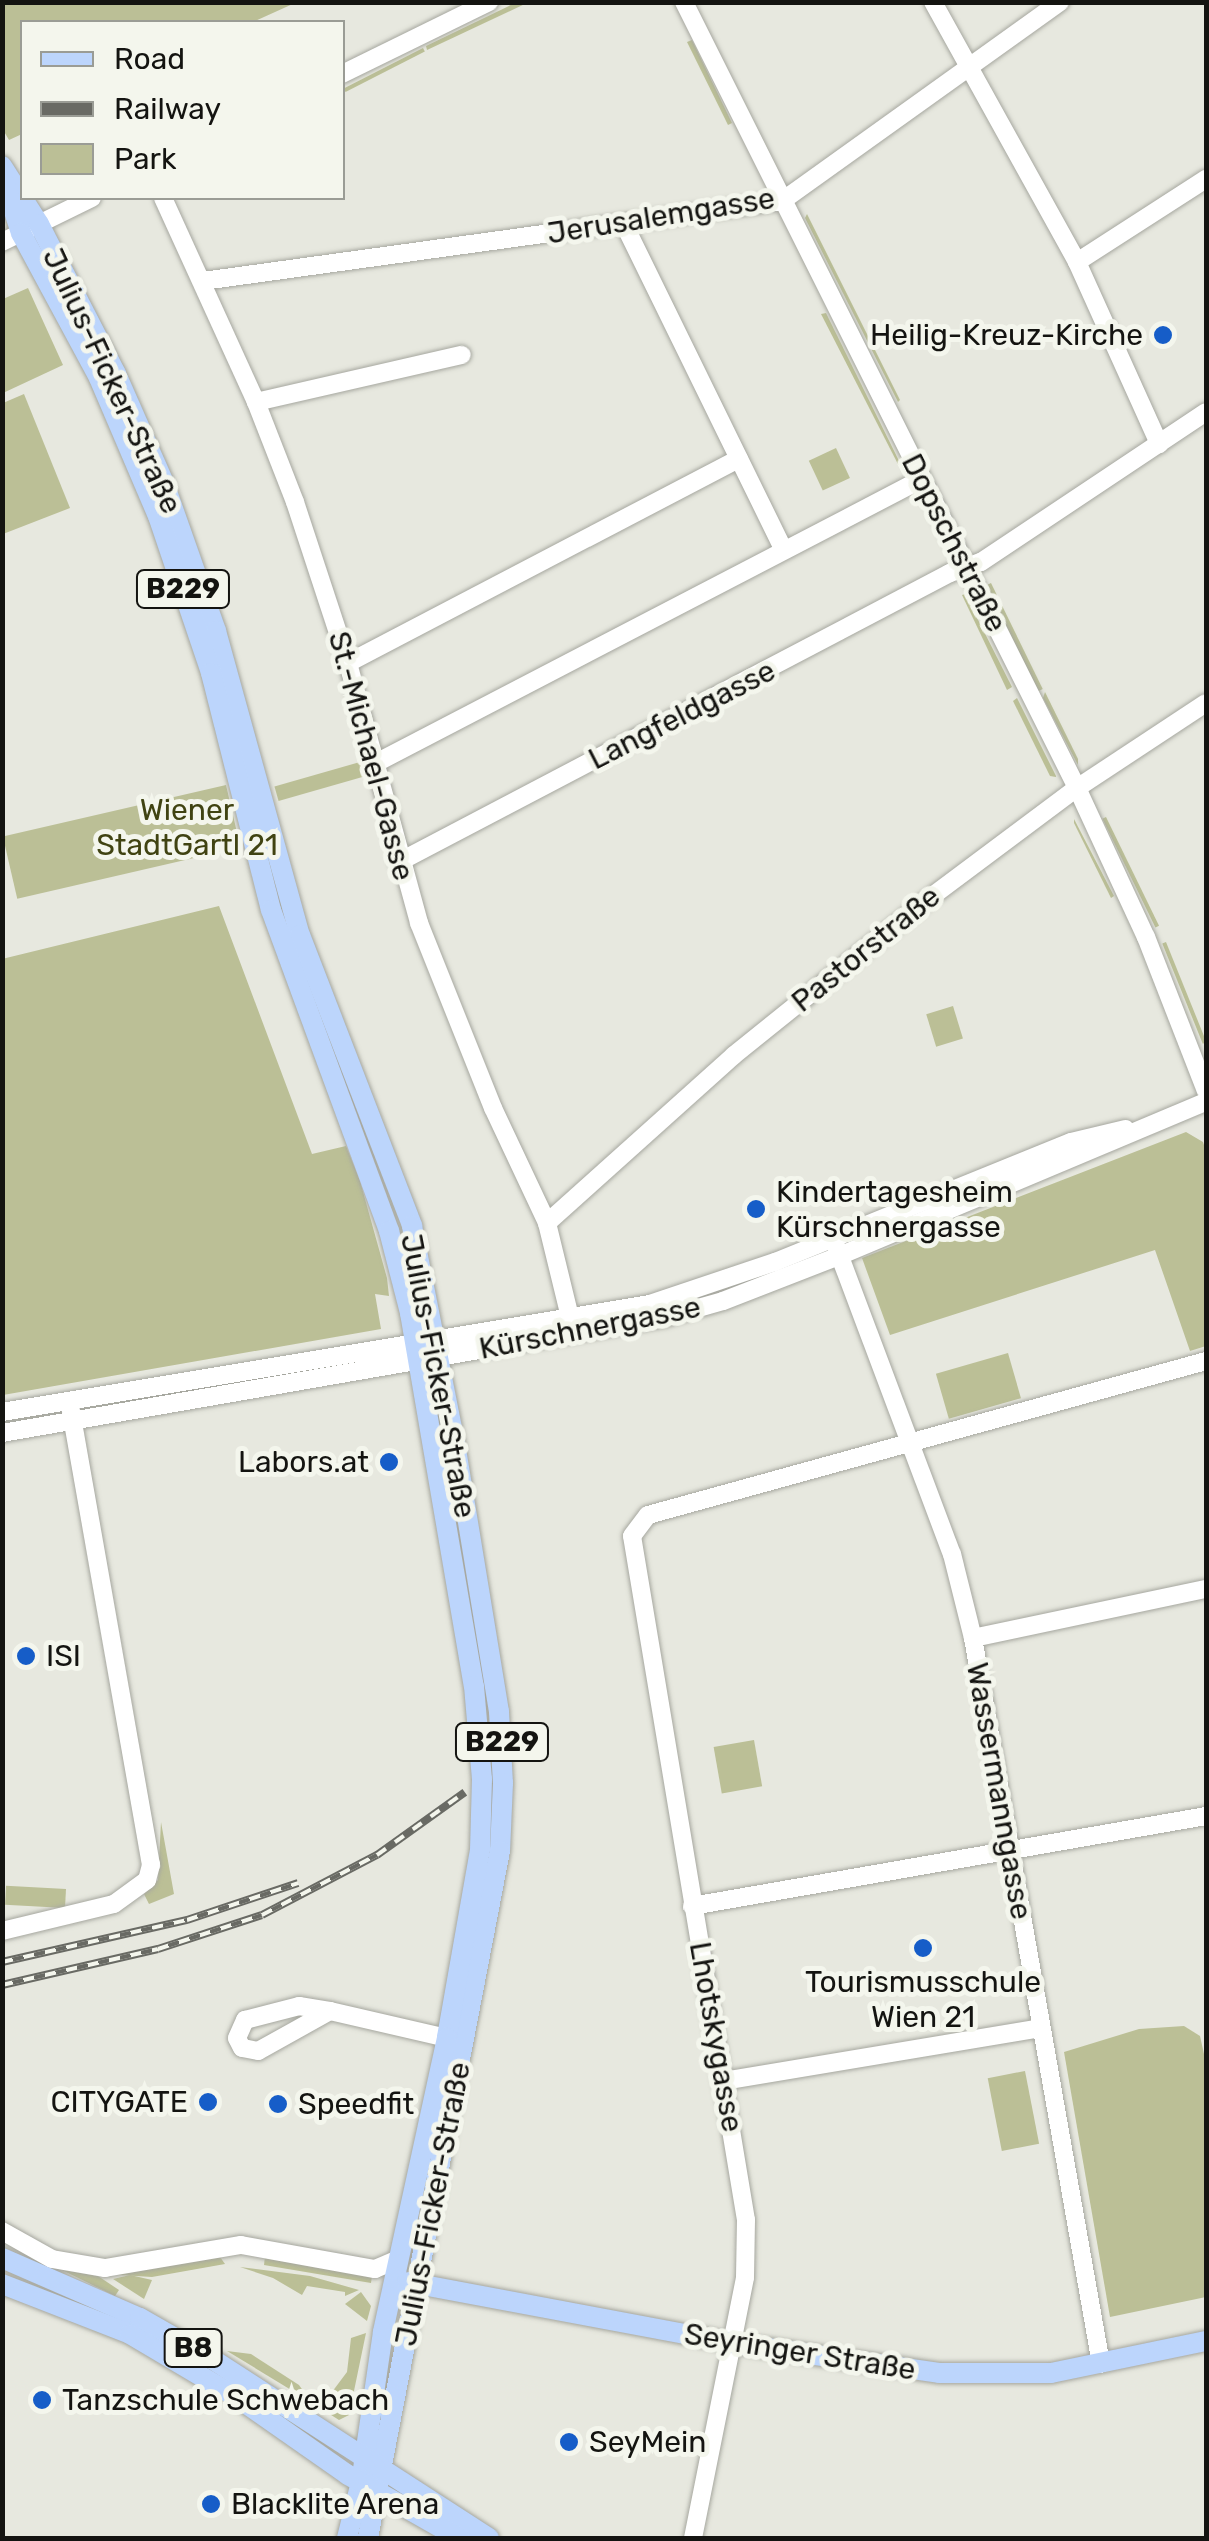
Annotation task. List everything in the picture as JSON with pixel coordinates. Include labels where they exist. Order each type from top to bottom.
[{"type":"main road","name":"Julius-Ficker-Straße","points":[[2,166],[21,233]]},
{"type":"main road","name":"Julius-Ficker-Straße","points":[[2,177],[21,233],[99,378],[158,516],[210,673],[282,944],[389,1231],[427,1351],[503,1748],[500,1851],[397,2269],[369,2487]]},
{"type":"main road","name":"Julius-Ficker-Straße","points":[[373,2465],[418,2284],[456,2040]]},
{"type":"main road","name":"B8","points":[[2,2258],[140,2318],[212,2359],[490,2538]]},
{"type":"main road","name":"Seyringer Straße","points":[[397,2269],[418,2284],[732,2343],[939,2374],[1052,2373],[1206,2341]]},
{"type":"main road","name":"B8","points":[[2,2284],[130,2334],[241,2400],[369,2487],[459,2538]]},
{"type":"main road","name":"B229","points":[[347,2538],[369,2487]]},
{"type":"main road","name":"B229","points":[[368,2538],[369,2487]]},
{"type":"street","points":[[345,73],[489,2]]},
{"type":"street","name":"Dopschstraße","points":[[684,2],[1077,788],[1146,937],[1206,1091]]},
{"type":"street","points":[[932,2],[1077,262],[1159,444]]},
{"type":"street","name":"Jerusalemgasse","points":[[203,280],[782,201],[1060,2]]},
{"type":"street","points":[[1077,262],[1206,178]]},
{"type":"street","points":[[21,233],[88,200]]},
{"type":"street","name":"St.-Michael-Gasse","points":[[164,200],[203,280],[296,502],[348,663],[399,862],[442,983],[547,1223],[570,1318]]},
{"type":"street","points":[[624,224],[784,550]]},
{"type":"street","points":[[256,402],[462,355]]},
{"type":"street","name":"Langfeldgasse","points":[[399,862],[981,562],[1206,412]]},
{"type":"street","points":[[348,663],[739,459]]},
{"type":"street","points":[[374,764],[922,480]]},
{"type":"street","name":"Pastorstraße","points":[[547,1223],[734,1055],[918,906],[1077,788],[1206,703]]},
{"type":"street","name":"Kürschnergasse","points":[[2,1433],[72,1411],[427,1351],[663,1318],[723,1301],[840,1256],[1206,1102]]},
{"type":"street","name":"Kürschnergasse","points":[[427,1351],[650,1304],[700,1289],[1071,1142],[1149,1125]]},
{"type":"street","name":"Wassermanngasse","points":[[832,1236],[952,1554],[972,1638],[1101,2364]]},
{"type":"street","points":[[912,1445],[1206,1361]]},
{"type":"street","points":[[2,1931],[114,1904],[146,1880],[150,1848],[72,1411]]},
{"type":"street","name":"Kürschnergasse","points":[[2,1412],[72,1411]]},
{"type":"street","name":"Lhotskygasse","points":[[694,2538],[744,2277],[746,2220],[632,1536],[648,1516],[912,1445]]},
{"type":"street","points":[[972,1638],[1206,1589]]},
{"type":"street","points":[[692,1906],[1206,1816]]},
{"type":"street","points":[[330,2011],[456,2040]]},
{"type":"street","points":[[724,2081],[1041,2028]]},
{"type":"street","name":"Seyringer Straße","points":[[2,2232],[52,2259],[105,2268],[231,2247],[268,2248],[375,2269],[397,2269]]},
{"type":"green space","points":[[3,2],[295,2],[257,20],[20,20],[20,135],[9,140],[2,128]]},
{"type":"green space","points":[[517,2],[527,3],[427,50],[426,46]]},
{"type":"green space","points":[[692,40],[732,123],[728,125],[687,42]]},
{"type":"green space","points":[[423,48],[425,52],[346,92],[345,88]]},
{"type":"green space","points":[[807,214],[900,400],[898,402],[805,218]]},
{"type":"green space","points":[[28,288],[63,365],[3,393],[3,299]]},
{"type":"green space","points":[[826,313],[903,469],[901,470],[821,314]]},
{"type":"green space","points":[[24,394],[70,508],[3,534],[3,403]]},
{"type":"green space","points":[[836,448],[850,478],[823,491],[809,461]]},
{"type":"green space","points":[[991,583],[1043,689],[1038,691],[987,585]]},
{"type":"green space","points":[[965,594],[1012,687],[1007,690],[962,595]]},
{"type":"green space","points":[[1045,692],[1078,759],[1078,765],[1043,698]]},
{"type":"green space","points":[[1017,698],[1056,777],[1050,776],[1013,701]]},
{"type":"green space","points":[[360,762],[364,776],[279,801],[274,787]]},
{"type":"green space","name":"Wiener StadtGartl 21","points":[[226,785],[240,847],[17,899],[3,837]]},
{"type":"green space","points":[[1106,817],[1159,926],[1155,928],[1102,819]]},
{"type":"green space","points":[[1074,819],[1114,896],[1111,898],[1074,823]]},
{"type":"green space","points":[[219,906],[312,1154],[346,1146],[360,1181],[387,1278],[389,1296],[375,1294],[381,1329],[3,1395],[2,959]]},
{"type":"green space","points":[[1166,942],[1206,1041],[1203,1044],[1162,943]]},
{"type":"green space","points":[[953,1006],[963,1039],[936,1047],[926,1014]]},
{"type":"green space","points":[[1186,1132],[1203,1142],[1206,1151],[1206,1346],[1190,1351],[1155,1250],[890,1335],[862,1258]]},
{"type":"green space","points":[[1008,1353],[1021,1398],[949,1419],[936,1374]]},
{"type":"green space","points":[[754,1740],[762,1786],[722,1793],[714,1747]]},
{"type":"green space","points":[[161,1822],[174,1894],[149,1904],[144,1894],[158,1880]]},
{"type":"green space","points":[[6,1886],[66,1889],[65,1908],[5,1905]]},
{"type":"green space","points":[[1184,2026],[1200,2036],[1206,2063],[1206,2297],[1110,2317],[1064,2052],[1139,2029]]},
{"type":"green space","points":[[1025,2071],[1039,2144],[1002,2151],[988,2078]]},
{"type":"green space","points":[[265,2256],[372,2276],[371,2283],[264,2265]]},
{"type":"green space","points":[[220,2257],[225,2264],[152,2277],[104,2274]]},
{"type":"green space","points":[[240,2267],[310,2276],[359,2290],[345,2296],[345,2292],[307,2286],[302,2295],[273,2278]]},
{"type":"green space","points":[[62,2270],[98,2276],[119,2290],[115,2296]]},
{"type":"green space","points":[[130,2275],[152,2280],[144,2299],[113,2279]]},
{"type":"green space","points":[[361,2292],[371,2306],[367,2321],[345,2304]]},
{"type":"green space","points":[[366,2333],[349,2415],[339,2420],[320,2408],[347,2372],[351,2338]]},
{"type":"green space","points":[[227,2351],[251,2354],[299,2385],[311,2402]]},
{"type":"railway","points":[[2,1985],[158,1949],[262,1915],[377,1855],[465,1792]]},
{"type":"railway","points":[[2,1962],[187,1920],[298,1883]]},
{"type":"place","name":"Heilig-Kreuz-Kirche","points":[[1163,335]]},
{"type":"place","name":"Kindertagesheim Kürschnergasse","points":[[756,1209]]},
{"type":"place","name":"Labors.at","points":[[389,1462]]},
{"type":"place","name":"ISI","points":[[26,1656]]},
{"type":"place","name":"Tourismusschule Wien 21","points":[[923,1948]]},
{"type":"place","name":"CITYGATE","points":[[208,2102]]},
{"type":"place","name":"Speedfit","points":[[278,2104]]},
{"type":"place","name":"Tanzschule Schwebach","points":[[42,2400]]},
{"type":"place","name":"SeyMein","points":[[569,2442]]},
{"type":"place","name":"Blacklite Arena","points":[[211,2504]]}]
